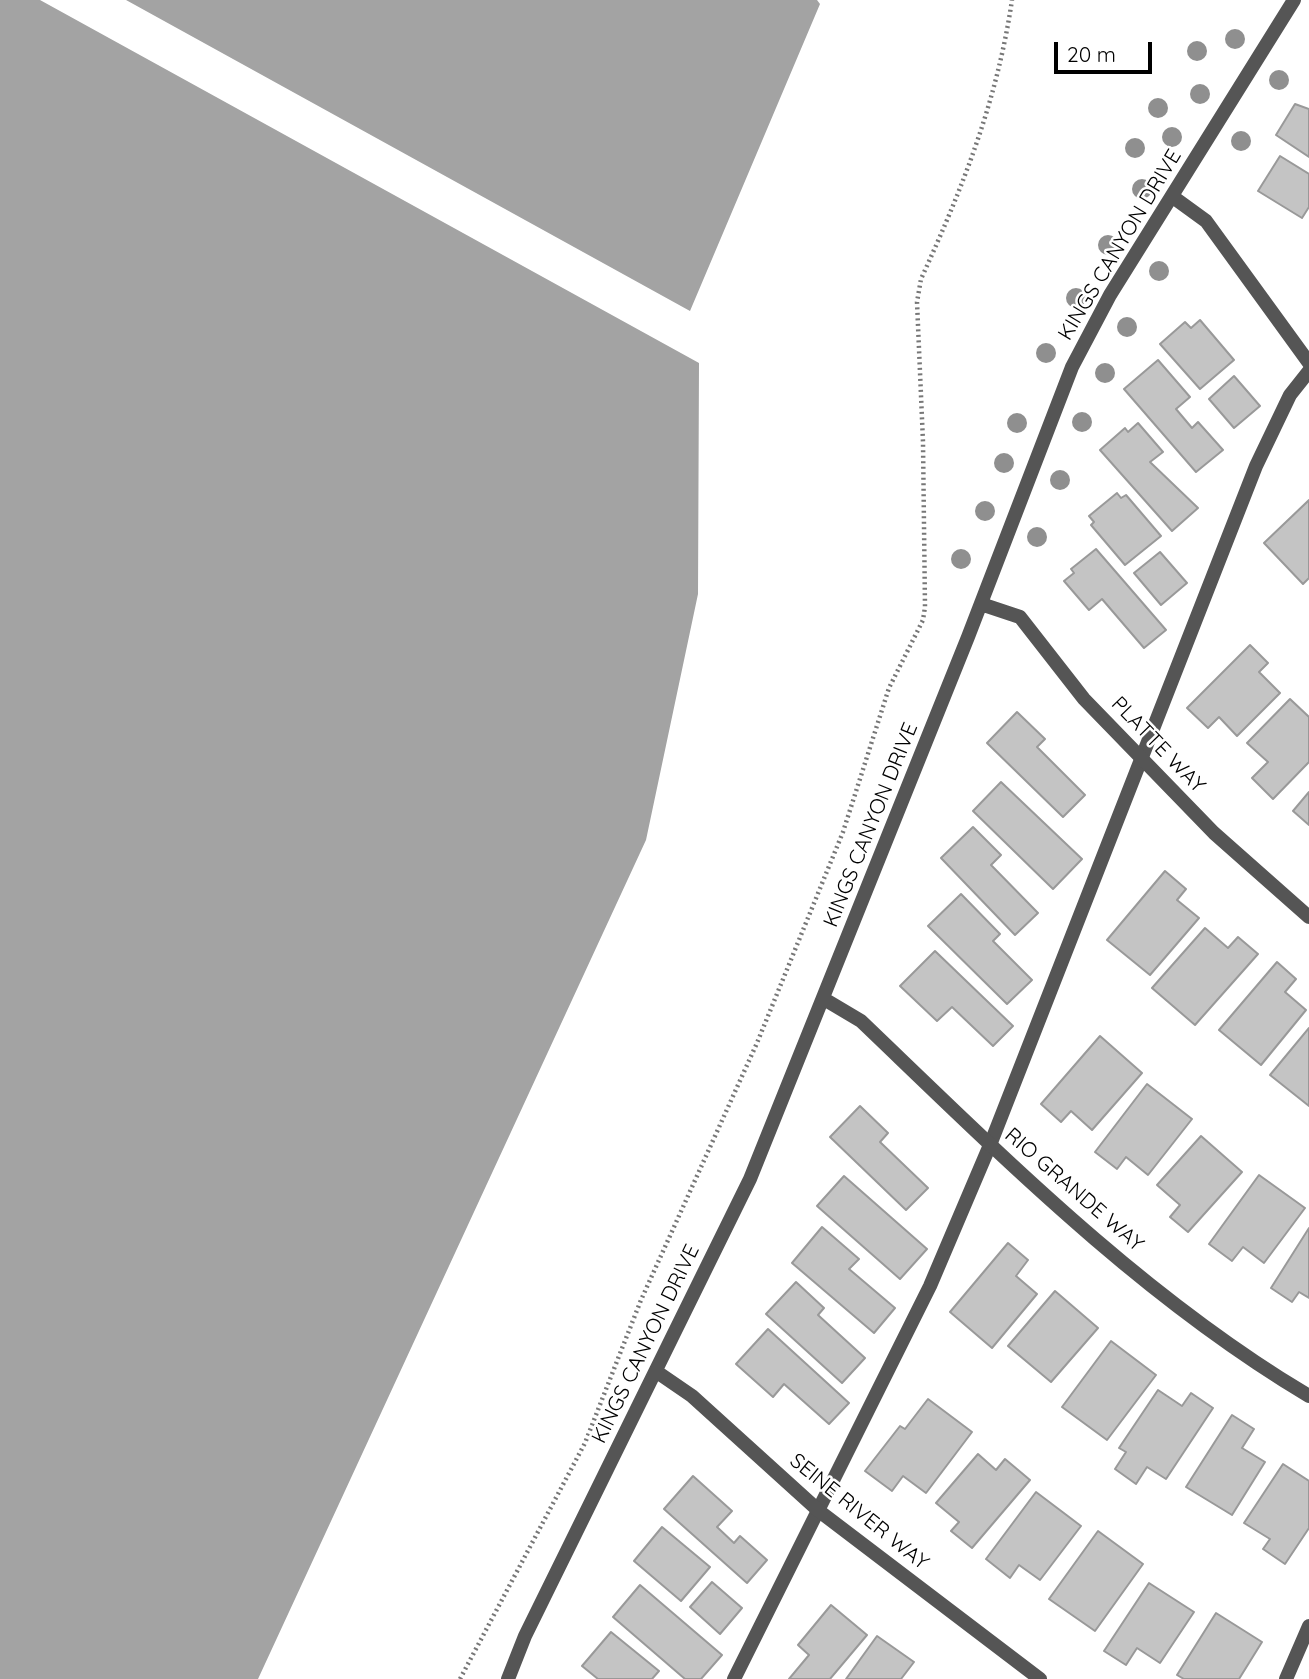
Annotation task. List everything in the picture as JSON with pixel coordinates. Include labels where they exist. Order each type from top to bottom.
[{"type":"street","name":"KINGS CANYON DRIVE","points":[[508,1679],[525,1636],[750,1180],[981,604],[1072,367],[1110,295],[1294,0]]},
{"type":"street","points":[[1172,197],[1206,221],[1309,363]]},
{"type":"street","points":[[734,1679],[930,1286],[990,1145],[1256,466],[1290,395],[1309,371]]},
{"type":"street","name":"PLATTE WAY","points":[[981,604],[1020,617],[1084,699],[1214,833],[1309,917]]},
{"type":"street","name":"RIO GRANDE WAY","points":[[824,999],[861,1021],[1075,1224],[1193,1316],[1309,1396]]},
{"type":"street","name":"SEINE RIVER WAY","points":[[657,1372],[692,1396],[819,1511],[1041,1679]]},
{"type":"street","points":[[1286,1679],[1309,1626]]},
{"type":"path","points":[[460,1679],[585,1443],[641,1300],[757,1043],[843,832],[890,688],[923,620],[923,442],[917,302],[921,279],[980,140],[1004,50],[1012,0]]},
{"type":"shaded area","points":[[0,0],[40,0],[699,363],[698,594],[646,840],[258,1679],[0,1679]]},
{"type":"shaded area","points":[[126,0],[817,0],[820,4],[690,311]]},
{"type":"building","points":[[1295,104],[1309,109],[1309,157],[1276,135]]},
{"type":"building","points":[[1280,156],[1309,174],[1309,207],[1302,218],[1258,191]]},
{"type":"building","points":[[1200,320],[1234,360],[1200,389],[1160,344],[1185,322],[1191,328]]},
{"type":"building","points":[[1158,360],[1190,397],[1176,409],[1192,428],[1198,422],[1223,450],[1196,472],[1124,389]]},
{"type":"building","points":[[1234,376],[1260,406],[1234,428],[1209,399]]},
{"type":"building","points":[[1138,423],[1163,452],[1150,462],[1198,508],[1172,531],[1100,450],[1125,428],[1128,432]]},
{"type":"building","points":[[1117,493],[1121,498],[1126,495],[1161,536],[1125,565],[1091,525],[1094,522],[1089,516]]},
{"type":"building","points":[[1309,500],[1309,578],[1303,584],[1264,543]]},
{"type":"building","points":[[1096,549],[1166,630],[1144,648],[1102,599],[1089,610],[1064,581],[1074,573],[1071,569]]},
{"type":"building","points":[[1160,552],[1187,583],[1161,605],[1134,573]]},
{"type":"building","points":[[1250,645],[1268,663],[1259,672],[1280,693],[1237,736],[1219,717],[1208,728],[1187,708]]},
{"type":"building","points":[[1290,699],[1309,717],[1309,762],[1273,799],[1252,778],[1268,762],[1247,743]]},
{"type":"building","points":[[1017,712],[1045,739],[1037,747],[1085,795],[1063,817],[987,743]]},
{"type":"building","points":[[1001,782],[1082,859],[1053,889],[973,811]]},
{"type":"building","points":[[1309,792],[1309,825],[1293,811]]},
{"type":"building","points":[[973,827],[1001,855],[991,865],[1038,913],[1015,935],[941,858]]},
{"type":"building","points":[[1165,871],[1186,889],[1177,900],[1199,918],[1150,975],[1107,940]]},
{"type":"building","points":[[961,894],[1000,934],[993,941],[1032,980],[1007,1004],[928,926]]},
{"type":"building","points":[[1205,928],[1228,948],[1238,937],[1258,954],[1195,1025],[1152,988]]},
{"type":"building","points":[[935,951],[1013,1026],[993,1046],[952,1007],[937,1021],[900,986]]},
{"type":"building","points":[[1277,962],[1296,979],[1285,992],[1306,1010],[1261,1065],[1219,1030]]},
{"type":"building","points":[[1309,1028],[1309,1106],[1270,1075]]},
{"type":"building","points":[[1100,1036],[1142,1073],[1092,1130],[1071,1111],[1061,1122],[1041,1104]]},
{"type":"building","points":[[1147,1084],[1192,1119],[1148,1175],[1126,1157],[1117,1169],[1095,1152]]},
{"type":"building","points":[[860,1106],[888,1133],[880,1142],[928,1188],[906,1210],[830,1137]]},
{"type":"building","points":[[1201,1136],[1242,1172],[1188,1232],[1170,1217],[1180,1205],[1157,1185]]},
{"type":"building","points":[[1259,1175],[1305,1208],[1264,1263],[1243,1247],[1232,1261],[1209,1244]]},
{"type":"building","points":[[844,1176],[927,1249],[900,1279],[817,1206]]},
{"type":"building","points":[[822,1227],[859,1259],[849,1269],[895,1308],[874,1333],[792,1263]]},
{"type":"building","points":[[1309,1228],[1309,1298],[1299,1292],[1292,1302],[1271,1288]]},
{"type":"building","points":[[1008,1243],[1028,1260],[1016,1276],[1037,1294],[992,1348],[950,1312]]},
{"type":"building","points":[[796,1282],[824,1308],[818,1315],[865,1358],[842,1383],[766,1314]]},
{"type":"building","points":[[1055,1291],[1098,1328],[1051,1382],[1008,1346]]},
{"type":"building","points":[[768,1329],[849,1403],[829,1424],[784,1384],[773,1397],[736,1364]]},
{"type":"building","points":[[1111,1341],[1156,1375],[1107,1440],[1062,1407]]},
{"type":"building","points":[[1158,1390],[1182,1406],[1191,1393],[1213,1408],[1166,1479],[1147,1467],[1136,1484],[1115,1469],[1126,1452],[1119,1448]]},
{"type":"building","points":[[928,1399],[972,1432],[926,1493],[903,1476],[892,1491],[865,1471],[900,1426],[905,1429]]},
{"type":"building","points":[[1232,1415],[1254,1429],[1242,1448],[1265,1462],[1232,1515],[1186,1487]]},
{"type":"building","points":[[978,1454],[996,1470],[1005,1459],[1030,1480],[972,1548],[951,1531],[959,1522],[936,1503]]},
{"type":"building","points":[[1283,1464],[1309,1481],[1309,1528],[1285,1564],[1263,1549],[1270,1539],[1244,1523]]},
{"type":"building","points":[[693,1476],[732,1511],[717,1527],[734,1543],[740,1536],[767,1560],[747,1583],[664,1509]]},
{"type":"building","points":[[1036,1492],[1081,1526],[1040,1580],[1019,1565],[1010,1578],[986,1559]]},
{"type":"building","points":[[662,1527],[710,1567],[681,1601],[634,1561]]},
{"type":"building","points":[[1098,1531],[1143,1564],[1095,1631],[1049,1599]]},
{"type":"building","points":[[712,1582],[742,1608],[720,1634],[690,1607]]},
{"type":"building","points":[[1149,1583],[1194,1612],[1160,1663],[1137,1648],[1126,1665],[1104,1651]]},
{"type":"building","points":[[640,1585],[722,1655],[701,1679],[685,1679],[613,1617]]},
{"type":"building","points":[[831,1605],[867,1635],[830,1679],[789,1679],[809,1655],[798,1645]]},
{"type":"building","points":[[1216,1613],[1262,1642],[1239,1679],[1184,1679],[1177,1675]]},
{"type":"building","points":[[611,1632],[659,1671],[652,1679],[598,1679],[582,1666]]},
{"type":"building","points":[[877,1636],[914,1662],[901,1679],[846,1679]]}]
